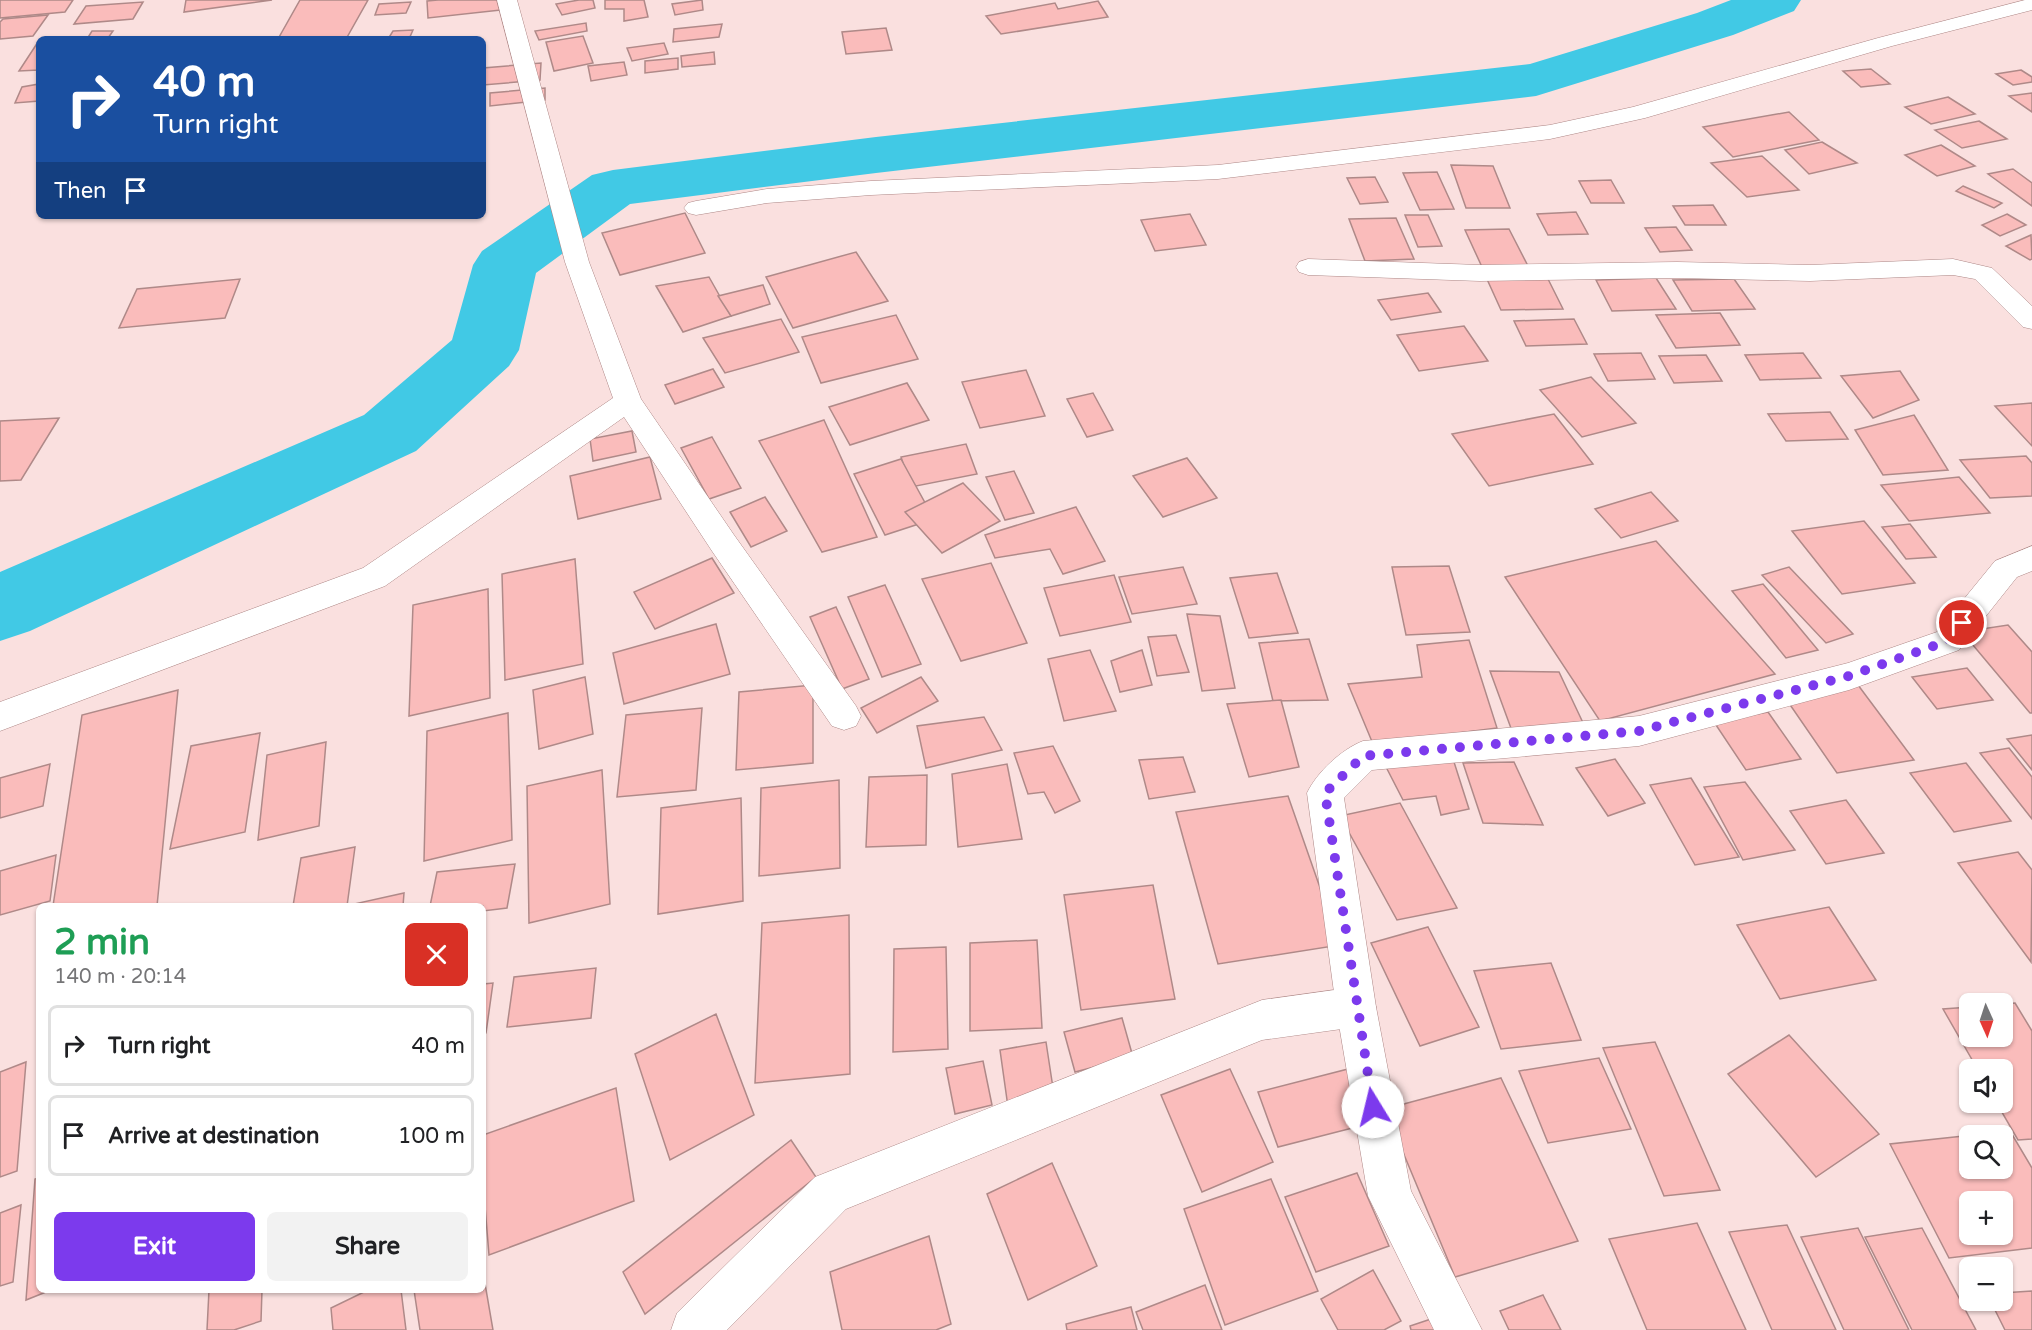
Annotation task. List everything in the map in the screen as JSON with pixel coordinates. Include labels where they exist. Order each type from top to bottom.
[{"type":"street","points":[[507,0],[577,262],[628,401],[723,543],[844,716]]},
{"type":"street","points":[[696,208],[767,196],[871,188],[1218,172],[1550,132],[1637,113],[1885,42],[2032,4]]},
{"type":"street","points":[[1308,267],[1480,273],[1677,270],[1810,273],[1953,267],[1983,273],[2032,321]]},
{"type":"street","points":[[0,717],[374,577],[628,401]]},
{"type":"street","points":[[1460,1330],[1390,1196],[1356,1007],[1325,793],[1363,756],[1639,731],[1849,676],[1948,641],[2006,569],[2032,558]]},
{"type":"street","points":[[694,1330],[831,1193],[1262,1020],[1356,1007]]},
{"type":"building","points":[[0,0],[73,0],[65,12],[0,18]]},
{"type":"building","points":[[186,0],[272,0],[184,12]]},
{"type":"building","points":[[300,0],[368,0],[348,36],[280,36]]},
{"type":"building","points":[[509,0],[510,9],[428,18],[427,1]]},
{"type":"building","points":[[593,0],[595,8],[562,15],[556,4]]},
{"type":"building","points":[[605,0],[644,0],[648,17],[624,21],[624,9],[605,9]]},
{"type":"building","points":[[702,0],[703,10],[675,15],[672,4]]},
{"type":"building","points":[[1098,1],[1108,17],[1001,34],[986,16],[1055,3],[1058,9]]},
{"type":"building","points":[[143,2],[133,19],[74,24],[86,6]]},
{"type":"building","points":[[411,2],[406,13],[375,15],[379,4]]},
{"type":"building","points":[[48,15],[33,36],[0,39],[0,22],[3,19]]},
{"type":"building","points":[[586,23],[587,31],[539,40],[535,31]]},
{"type":"building","points":[[722,24],[719,37],[673,42],[674,29]]},
{"type":"building","points":[[886,28],[892,50],[846,54],[842,32]]},
{"type":"building","points":[[413,30],[410,36],[390,36],[393,31]]},
{"type":"building","points":[[92,31],[113,31],[109,36],[89,36]]},
{"type":"building","points":[[583,36],[593,63],[554,71],[546,42]]},
{"type":"building","points":[[664,43],[668,54],[632,61],[627,48]]},
{"type":"building","points":[[36,45],[36,70],[19,71]]},
{"type":"building","points":[[714,52],[715,64],[682,67],[681,56]]},
{"type":"building","points":[[678,58],[678,69],[645,73],[645,61]]},
{"type":"building","points":[[624,62],[627,75],[591,81],[588,66]]},
{"type":"building","points":[[541,63],[540,80],[486,85],[486,68]]},
{"type":"building","points":[[1871,69],[1890,84],[1861,87],[1843,71]]},
{"type":"building","points":[[2021,70],[2032,77],[2032,82],[2013,85],[1996,74]]},
{"type":"building","points":[[36,85],[36,101],[15,103],[22,87]]},
{"type":"building","points":[[545,88],[545,100],[490,106],[490,93]]},
{"type":"building","points":[[2032,93],[2032,112],[2009,96]]},
{"type":"building","points":[[1948,97],[1975,114],[1931,124],[1905,107]]},
{"type":"building","points":[[1789,112],[1819,140],[1733,157],[1703,127]]},
{"type":"building","points":[[1979,121],[2007,139],[1962,148],[1935,130]]},
{"type":"building","points":[[1822,142],[1857,163],[1809,174],[1785,150]]},
{"type":"building","points":[[1941,145],[1975,166],[1937,176],[1905,155]]},
{"type":"building","points":[[1762,156],[1799,190],[1747,197],[1711,163]]},
{"type":"building","points":[[1451,165],[1493,166],[1510,208],[1466,208]]},
{"type":"building","points":[[2013,169],[2032,183],[2032,206],[1988,174]]},
{"type":"building","points":[[1437,172],[1454,209],[1420,210],[1403,173]]},
{"type":"building","points":[[1375,177],[1388,202],[1360,204],[1347,178]]},
{"type":"building","points":[[1611,180],[1624,203],[1591,203],[1579,181]]},
{"type":"building","points":[[1963,186],[2002,203],[1994,208],[1956,191]]},
{"type":"building","points":[[1713,205],[1726,225],[1685,225],[1673,206]]},
{"type":"building","points":[[1576,212],[1588,234],[1548,235],[1537,214]]},
{"type":"building","points":[[685,213],[705,253],[620,275],[602,233]]},
{"type":"building","points":[[1190,214],[1206,245],[1155,251],[1141,220]]},
{"type":"building","points":[[2007,214],[2026,225],[2000,236],[1982,225]]},
{"type":"building","points":[[1405,215],[1428,215],[1442,246],[1418,247]]},
{"type":"building","points":[[1396,218],[1414,259],[1365,261],[1349,219]]},
{"type":"building","points":[[1676,227],[1692,250],[1660,252],[1645,228]]},
{"type":"building","points":[[1509,229],[1528,266],[1482,267],[1465,230]]},
{"type":"building","points":[[2031,235],[2032,259],[2030,260],[2006,246]]},
{"type":"building","points":[[856,252],[888,301],[793,328],[766,277]]},
{"type":"building","points":[[1546,275],[1563,309],[1501,310],[1486,277]]},
{"type":"building","points":[[709,277],[731,316],[683,332],[656,286]]},
{"type":"building","points":[[1656,278],[1676,309],[1612,311],[1596,280]]},
{"type":"building","points":[[240,279],[225,318],[119,328],[137,289]]},
{"type":"building","points":[[1734,279],[1755,309],[1692,311],[1673,280]]},
{"type":"building","points":[[763,285],[770,304],[731,316],[718,296]]},
{"type":"building","points":[[1428,293],[1441,312],[1391,320],[1378,300]]},
{"type":"building","points":[[1720,313],[1740,345],[1676,348],[1656,315]]},
{"type":"building","points":[[896,315],[918,359],[821,383],[802,337]]},
{"type":"building","points":[[781,319],[799,352],[725,373],[703,338]]},
{"type":"building","points":[[1574,319],[1587,344],[1526,346],[1514,321]]},
{"type":"building","points":[[1464,326],[1488,361],[1419,371],[1397,335]]},
{"type":"building","points":[[1641,353],[1655,379],[1608,381],[1594,354]]},
{"type":"building","points":[[1803,353],[1821,378],[1760,380],[1745,355]]},
{"type":"building","points":[[1706,355],[1722,381],[1674,383],[1659,356]]},
{"type":"building","points":[[713,369],[724,387],[675,404],[665,385]]},
{"type":"building","points":[[1026,370],[1045,416],[980,428],[962,382]]},
{"type":"building","points":[[1900,371],[1919,400],[1873,418],[1841,376]]},
{"type":"building","points":[[1591,377],[1636,423],[1582,437],[1540,390]]},
{"type":"building","points":[[907,383],[929,420],[850,445],[829,407]]},
{"type":"building","points":[[1093,393],[1113,430],[1087,437],[1067,399]]},
{"type":"building","points":[[2032,403],[2032,446],[1995,406]]},
{"type":"building","points":[[1830,412],[1848,439],[1786,441],[1768,414]]},
{"type":"building","points":[[1554,414],[1593,464],[1489,486],[1452,434]]},
{"type":"building","points":[[1914,415],[1948,470],[1883,475],[1855,430]]},
{"type":"building","points":[[59,418],[21,480],[0,481],[0,421]]},
{"type":"building","points":[[824,420],[877,537],[822,552],[759,441]]},
{"type":"building","points":[[632,431],[636,452],[593,461],[590,439]]},
{"type":"building","points":[[712,437],[741,488],[709,499],[681,448]]},
{"type":"building","points":[[966,444],[977,474],[911,487],[901,457]]},
{"type":"building","points":[[2026,456],[2032,463],[2032,496],[1990,498],[1960,460]]},
{"type":"building","points":[[650,457],[661,499],[578,519],[570,476]]},
{"type":"building","points":[[1187,458],[1217,498],[1163,517],[1133,476]]},
{"type":"building","points":[[901,459],[934,519],[885,535],[854,474]]},
{"type":"building","points":[[1014,471],[1034,513],[1005,520],[986,477]]},
{"type":"building","points":[[1959,477],[1990,513],[1909,521],[1881,485]]},
{"type":"building","points":[[963,483],[1000,521],[942,553],[905,512]]},
{"type":"building","points":[[1651,492],[1678,521],[1621,538],[1595,509]]},
{"type":"building","points":[[765,497],[787,531],[751,547],[730,512]]},
{"type":"building","points":[[1076,507],[1105,561],[1063,574],[1050,549],[995,558],[985,535]]},
{"type":"building","points":[[1864,521],[1915,583],[1842,594],[1792,531]]},
{"type":"building","points":[[1910,524],[1936,557],[1906,559],[1882,527]]},
{"type":"building","points":[[1656,541],[1775,674],[1600,721],[1505,577]]},
{"type":"building","points":[[712,558],[734,593],[655,629],[634,592]]},
{"type":"building","points":[[575,559],[583,664],[505,680],[502,574]]},
{"type":"building","points":[[991,563],[1027,643],[961,661],[922,579]]},
{"type":"building","points":[[1449,566],[1470,632],[1406,635],[1392,567]]},
{"type":"building","points":[[1183,567],[1197,604],[1132,614],[1119,577]]},
{"type":"building","points":[[1789,567],[1853,634],[1826,643],[1762,575]]},
{"type":"building","points":[[1277,573],[1298,633],[1249,638],[1230,578]]},
{"type":"building","points":[[1114,575],[1131,622],[1060,636],[1044,588]]},
{"type":"building","points":[[1763,584],[1818,650],[1786,658],[1732,591]]},
{"type":"building","points":[[885,585],[921,664],[882,677],[848,597]]},
{"type":"building","points":[[488,589],[490,698],[409,716],[413,605]]},
{"type":"building","points":[[836,607],[869,679],[842,689],[810,617]]},
{"type":"building","points":[[1187,614],[1220,616],[1235,688],[1202,691]]},
{"type":"building","points":[[716,624],[730,674],[624,704],[613,653]]},
{"type":"building","points":[[2008,625],[2032,652],[2032,713],[1962,632]]},
{"type":"building","points":[[1176,635],[1189,672],[1157,676],[1148,637]]},
{"type":"building","points":[[1309,639],[1328,700],[1273,701],[1259,643]]},
{"type":"building","points":[[1469,640],[1497,728],[1373,744],[1348,684],[1422,677],[1417,645]]},
{"type":"building","points":[[1090,650],[1116,711],[1064,721],[1048,659]]},
{"type":"building","points":[[1142,650],[1152,685],[1120,692],[1111,661]]},
{"type":"building","points":[[1967,668],[1993,700],[1937,709],[1912,677]]},
{"type":"building","points":[[1490,671],[1559,672],[1585,727],[1512,731]]},
{"type":"building","points":[[585,677],[593,734],[539,749],[533,690]]},
{"type":"building","points":[[921,677],[938,701],[877,733],[861,708]]},
{"type":"building","points":[[813,685],[813,763],[736,770],[739,692]]},
{"type":"building","points":[[1858,685],[1914,760],[1837,773],[1784,696]]},
{"type":"building","points":[[178,690],[157,903],[53,903],[82,715]]},
{"type":"building","points":[[1281,700],[1299,767],[1249,777],[1227,704]]},
{"type":"building","points":[[702,708],[696,790],[617,797],[626,715]]},
{"type":"building","points":[[1768,712],[1801,759],[1746,770],[1714,722]]},
{"type":"building","points":[[508,713],[512,840],[424,861],[427,731]]},
{"type":"building","points":[[984,717],[1002,750],[926,768],[917,726]]},
{"type":"building","points":[[260,733],[245,832],[170,849],[191,746]]},
{"type":"building","points":[[2032,735],[2032,770],[2007,739]]},
{"type":"building","points":[[326,742],[319,826],[258,840],[267,755]]},
{"type":"building","points":[[1053,746],[1080,801],[1055,813],[1044,792],[1028,794],[1014,753]]},
{"type":"building","points":[[2009,748],[2032,777],[2032,819],[1980,753]]},
{"type":"building","points":[[1183,757],[1195,792],[1149,799],[1139,760]]},
{"type":"building","points":[[1615,759],[1645,803],[1608,816],[1576,768]]},
{"type":"building","points":[[1454,762],[1469,809],[1441,815],[1436,796],[1403,800],[1384,763]]},
{"type":"building","points":[[1514,762],[1543,825],[1483,823],[1463,763]]},
{"type":"building","points":[[1966,763],[2011,821],[1954,832],[1910,773]]},
{"type":"building","points":[[50,764],[43,806],[0,818],[0,778]]},
{"type":"building","points":[[1007,764],[1022,839],[958,847],[952,774]]},
{"type":"building","points":[[602,770],[610,904],[529,923],[527,786]]},
{"type":"building","points":[[927,775],[926,845],[866,847],[869,777]]},
{"type":"building","points":[[1691,778],[1739,857],[1695,865],[1650,785]]},
{"type":"building","points":[[839,780],[840,868],[759,876],[761,788]]},
{"type":"building","points":[[1745,782],[1795,850],[1743,860],[1704,787]]},
{"type":"building","points":[[1288,796],[1340,945],[1218,964],[1176,812]]},
{"type":"building","points":[[741,798],[743,901],[658,914],[661,808]]},
{"type":"building","points":[[1846,800],[1884,853],[1826,864],[1790,811]]},
{"type":"building","points":[[1400,803],[1457,908],[1397,920],[1340,816]]},
{"type":"building","points":[[355,847],[347,903],[294,903],[301,858]]},
{"type":"building","points":[[2018,852],[2032,870],[2031,962],[1958,863]]},
{"type":"building","points":[[56,855],[50,901],[36,903],[36,905],[0,915],[0,871]]},
{"type":"building","points":[[515,864],[507,908],[486,911],[486,903],[431,903],[437,872]]},
{"type":"building","points":[[1153,885],[1175,999],[1081,1010],[1064,895]]},
{"type":"building","points":[[404,893],[403,903],[359,903]]},
{"type":"building","points":[[1829,907],[1876,980],[1780,999],[1737,925]]},
{"type":"building","points":[[849,915],[850,1074],[755,1083],[762,923]]},
{"type":"building","points":[[1428,927],[1479,1027],[1420,1046],[1371,943]]},
{"type":"building","points":[[1037,940],[1042,1028],[970,1031],[970,943]]},
{"type":"building","points":[[946,947],[948,1049],[893,1052],[894,949]]},
{"type":"building","points":[[1551,963],[1581,1040],[1501,1049],[1474,971]]},
{"type":"building","points":[[596,968],[591,1018],[507,1027],[514,977]]},
{"type":"building","points":[[493,983],[486,1033],[486,984]]},
{"type":"building","points":[[2013,1003],[2032,1031],[2032,1139],[2018,1140],[2013,1131],[2013,1125],[2009,1125],[2002,1113],[2013,1113],[2013,1059],[1972,1059],[1965,1047],[2013,1047]]},
{"type":"building","points":[[1959,1008],[1959,1037],[1943,1009]]},
{"type":"building","points":[[716,1014],[754,1115],[670,1160],[635,1054]]},
{"type":"building","points":[[1122,1018],[1133,1057],[1075,1072],[1064,1032]]},
{"type":"building","points":[[1789,1035],[1879,1134],[1816,1177],[1728,1074]]},
{"type":"building","points":[[1046,1042],[1055,1101],[1008,1107],[1000,1050]]},
{"type":"building","points":[[1655,1042],[1720,1190],[1664,1196],[1603,1048]]},
{"type":"building","points":[[1599,1058],[1631,1129],[1548,1143],[1519,1071]]},
{"type":"building","points":[[983,1061],[992,1105],[955,1114],[946,1068]]},
{"type":"building","points":[[26,1062],[17,1171],[0,1177],[0,1072]]},
{"type":"building","points":[[1352,1068],[1372,1123],[1278,1147],[1258,1092]]},
{"type":"building","points":[[1230,1069],[1273,1162],[1202,1192],[1161,1095]]},
{"type":"building","points":[[1501,1078],[1578,1241],[1455,1277],[1385,1109]]},
{"type":"building","points":[[616,1088],[634,1201],[489,1255],[486,1218],[486,1134]]},
{"type":"building","points":[[2013,1136],[2032,1168],[2032,1248],[1949,1258],[1890,1144],[1959,1137],[1959,1179],[2013,1179]]},
{"type":"building","points":[[791,1140],[816,1177],[645,1314],[623,1272]]},
{"type":"building","points":[[1052,1163],[1097,1266],[1028,1300],[987,1194]]},
{"type":"building","points":[[1357,1173],[1389,1246],[1316,1272],[1285,1197]]},
{"type":"building","points":[[35,1179],[36,1293],[44,1293],[26,1300]]},
{"type":"building","points":[[1271,1179],[1318,1291],[1225,1325],[1184,1209]]},
{"type":"building","points":[[21,1205],[13,1282],[0,1286],[0,1213]]},
{"type":"building","points":[[1697,1223],[1746,1330],[1647,1330],[1609,1239]]},
{"type":"building","points":[[1787,1225],[1836,1330],[1772,1330],[1729,1232]]},
{"type":"building","points":[[1858,1228],[1909,1330],[1844,1330],[1801,1237]]},
{"type":"building","points":[[1922,1228],[1959,1298],[1959,1311],[1966,1311],[1976,1330],[1912,1330],[1865,1237]]},
{"type":"building","points":[[929,1236],[951,1324],[936,1330],[842,1330],[830,1272]]},
{"type":"building","points":[[1373,1270],[1401,1321],[1384,1330],[1338,1330],[1321,1299]]},
{"type":"building","points":[[1205,1285],[1222,1330],[1143,1330],[1136,1312]]},
{"type":"building","points":[[486,1289],[493,1330],[420,1330],[414,1293],[486,1293]]},
{"type":"building","points":[[2032,1291],[2032,1330],[2005,1330],[1996,1311],[2013,1311],[2013,1292]]},
{"type":"building","points":[[209,1293],[262,1293],[261,1321],[234,1330],[207,1330]]},
{"type":"building","points":[[362,1293],[401,1293],[406,1330],[333,1330],[331,1308]]},
{"type":"building","points":[[1543,1295],[1561,1330],[1509,1330],[1500,1311]]},
{"type":"building","points":[[1131,1307],[1137,1330],[1067,1330],[1066,1324]]},
{"type":"building","points":[[1443,1315],[1449,1330],[1411,1330],[1410,1326]]},
{"type":"waterway","points":[[0,608],[390,433],[484,350],[505,265],[613,188],[876,155],[1536,80],[1715,24],[1776,0]]},
{"type":"route","points":[[1373,1107],[1325,793],[1363,756],[1639,731],[1849,676],[1948,641],[1962,623]]}]
